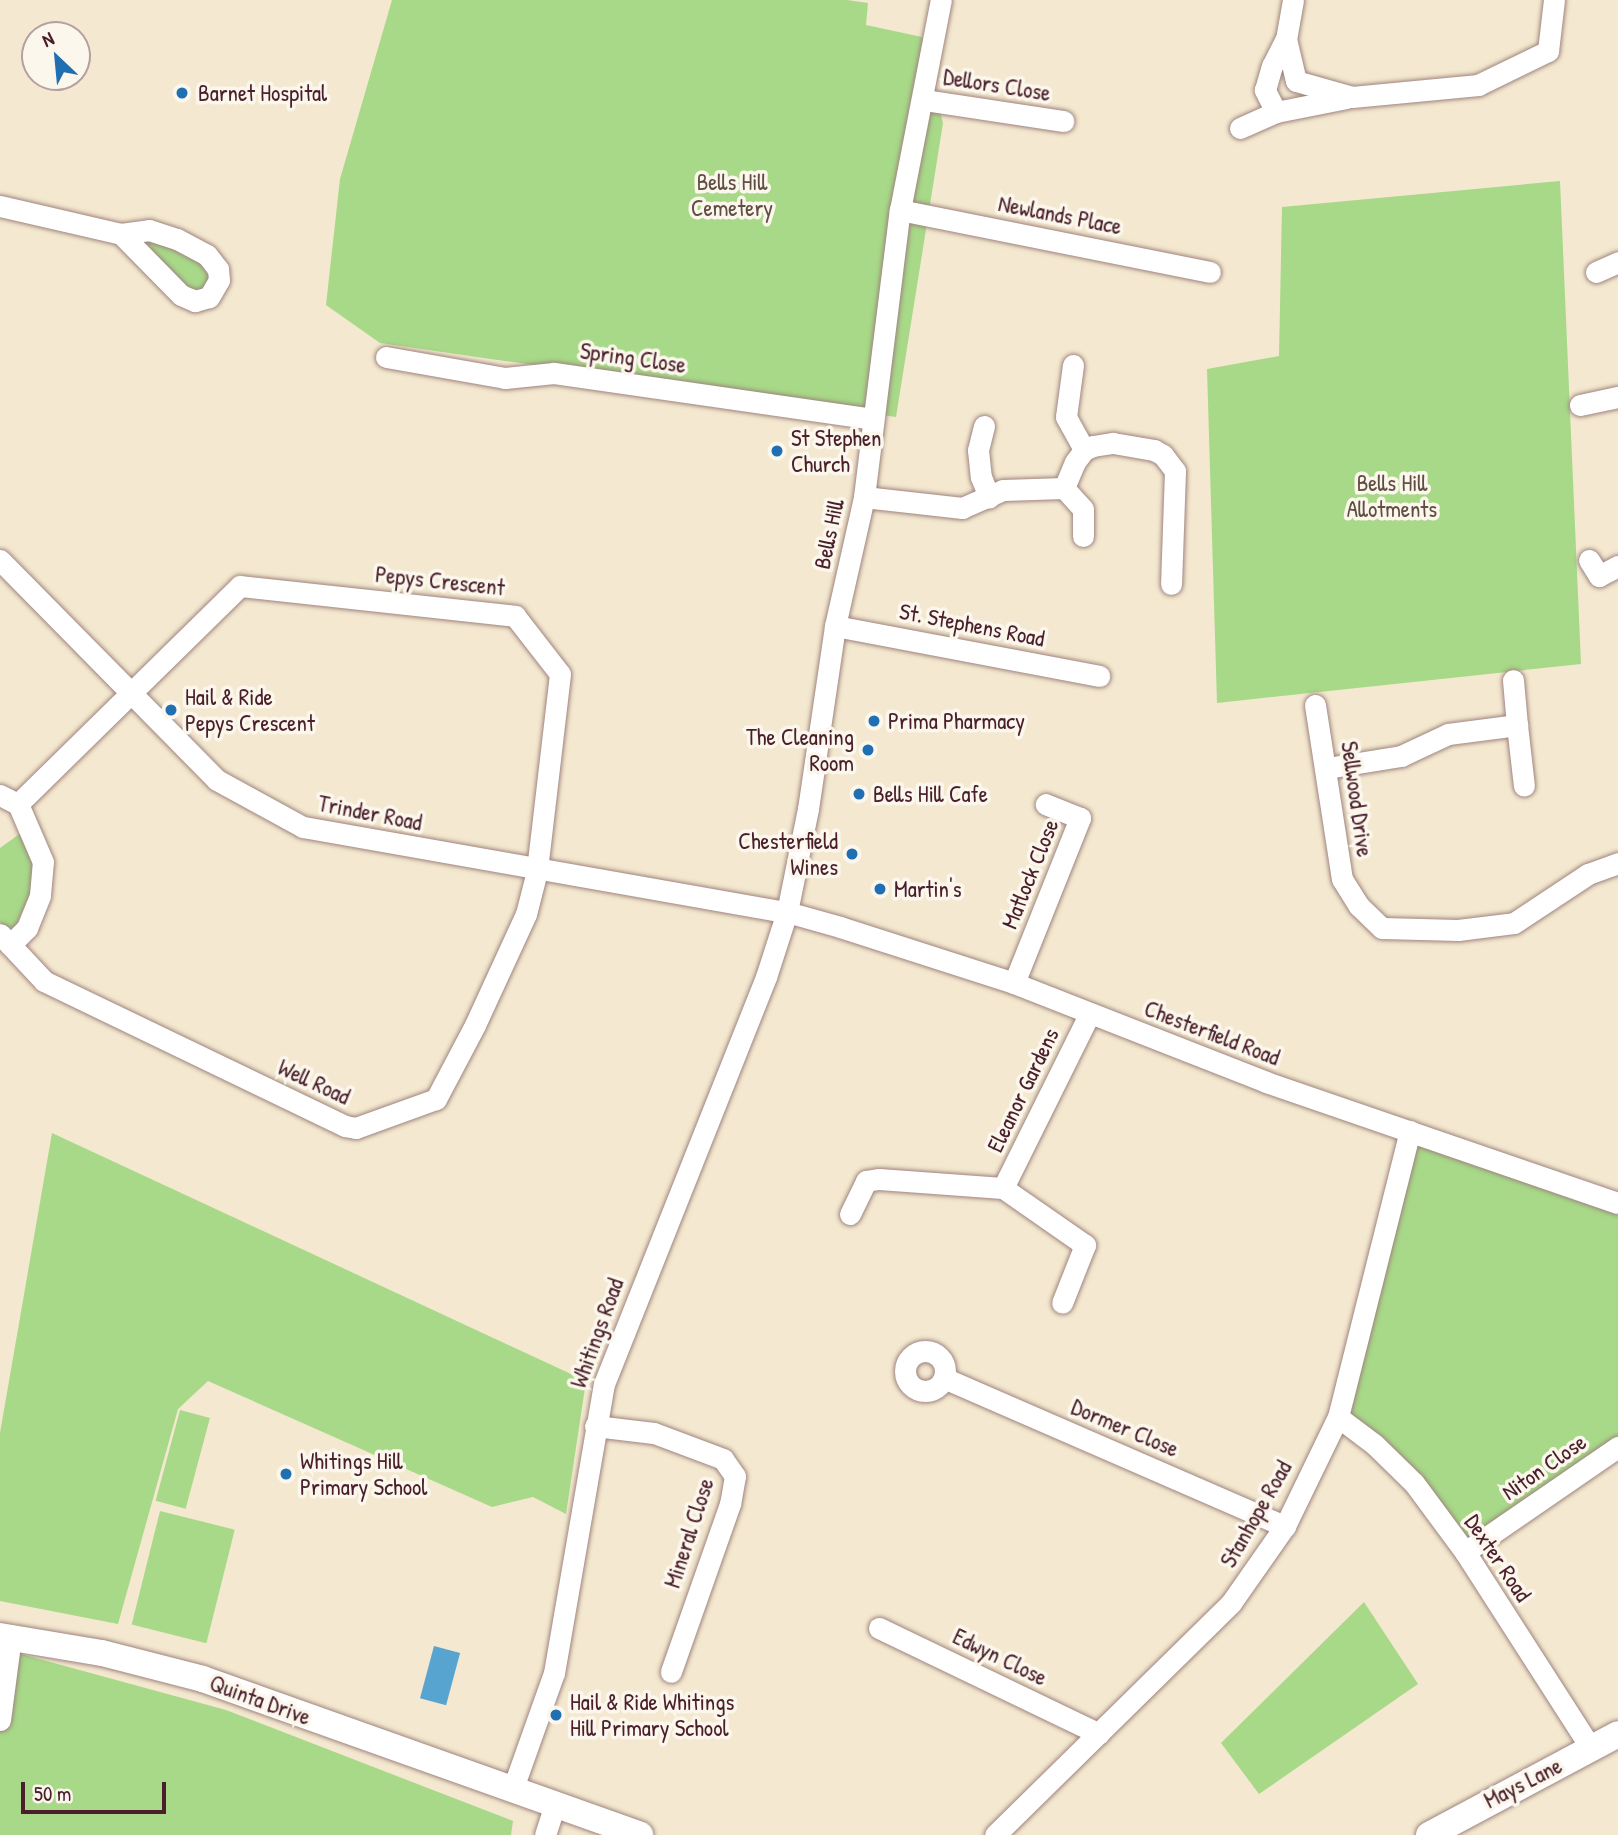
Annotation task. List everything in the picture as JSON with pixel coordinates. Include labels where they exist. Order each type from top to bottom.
[{"type":"street","name":"Bells Hill","points":[[787,912],[808,809],[835,626],[864,497],[900,210],[941,0]]},
{"type":"street","points":[[1276,112],[1265,90],[1272,66],[1286,39],[1293,0]]},
{"type":"street","points":[[1240,128],[1276,112],[1352,97],[1478,85],[1548,51],[1553,0]]},
{"type":"street","points":[[1286,39],[1296,81],[1352,97]]},
{"type":"street","name":"Dellors Close","points":[[923,100],[1063,121]]},
{"type":"street","points":[[0,206],[121,234]]},
{"type":"street","name":"Newlands Place","points":[[900,210],[1210,272]]},
{"type":"street","points":[[1596,272],[1618,262]]},
{"type":"street","name":"Spring Close","points":[[386,357],[505,378],[554,373],[873,419]]},
{"type":"street","points":[[1073,365],[1066,416],[1084,450]]},
{"type":"street","points":[[1580,405],[1618,397]]},
{"type":"street","points":[[984,426],[978,450],[981,477],[989,497]]},
{"type":"street","points":[[1064,488],[1084,450],[1113,443],[1154,450],[1170,461],[1175,471],[1171,584]]},
{"type":"street","points":[[864,497],[962,508],[1003,490],[1064,488],[1083,509],[1083,536]]},
{"type":"street","name":"Trinder Road","points":[[0,560],[217,780],[303,827],[537,871],[787,912]]},
{"type":"street","points":[[1589,560],[1599,576],[1618,566]]},
{"type":"street","name":"Pepys Crescent","points":[[132,693],[240,586],[515,616],[560,674],[537,871]]},
{"type":"street","name":"St. Stephens Road","points":[[835,626],[1099,676]]},
{"type":"street","points":[[1513,680],[1524,786]]},
{"type":"street","points":[[5,939],[27,928],[40,895],[43,862],[9,799],[132,693]]},
{"type":"street","name":"Sellwood Drive","points":[[1315,705],[1327,768],[1342,879],[1359,906],[1382,928],[1458,930],[1514,923],[1588,874],[1618,863]]},
{"type":"street","points":[[1327,768],[1401,756],[1448,734],[1517,725]]},
{"type":"street","name":"Matlock Close","points":[[1014,984],[1080,818],[1046,804]]},
{"type":"street","name":"Well Road","points":[[5,939],[44,981],[345,1126],[356,1128],[436,1099],[442,1091],[521,926],[537,871]]},
{"type":"street","name":"Chesterfield Road","points":[[787,912],[1014,984],[1266,1082],[1618,1203]]},
{"type":"street","name":"Whitings Road","points":[[513,1788],[554,1673],[604,1384],[614,1353],[766,977],[787,912]]},
{"type":"street","name":"Eleanor Gardens","points":[[1003,1188],[1089,1015]]},
{"type":"street","name":"Stanhope Road","points":[[995,1835],[1231,1603],[1285,1526],[1338,1417],[1410,1131]]},
{"type":"street","points":[[850,1214],[866,1181],[878,1178],[1003,1188],[1085,1245],[1062,1303]]},
{"type":"street","name":"Dormer Close","points":[[944,1377],[1285,1526]]},
{"type":"street","name":"Dexter Road","points":[[1338,1417],[1375,1445],[1414,1483],[1465,1552],[1591,1748]]},
{"type":"street","name":"Mineral Close","points":[[595,1426],[654,1433],[723,1459],[734,1476],[730,1504],[671,1672]]},
{"type":"street","name":"Niton Close","points":[[1465,1552],[1618,1447]]},
{"type":"street","name":"Edwyn Close","points":[[878,1628],[1099,1734]]},
{"type":"street","points":[[0,1720],[6,1637]]},
{"type":"street","name":"Quinta Drive","points":[[6,1637],[103,1653],[203,1679],[640,1835]]},
{"type":"street","name":"Mays Lane","points":[[1429,1835],[1618,1734]]},
{"type":"street","points":[[545,1835],[555,1805]]},
{"type":"green space","name":"Bells Hill Cemetery","points":[[392,0],[847,0],[868,3],[866,25],[922,37],[943,123],[896,417],[380,343],[326,305],[340,179]]},
{"type":"green space","name":"Bells Hill Allotments","points":[[1560,181],[1581,664],[1217,703],[1207,369],[1279,356],[1282,207]]},
{"type":"green space","points":[[143,239],[176,247],[202,262],[209,278],[206,285],[200,290],[185,288]]},
{"type":"green space","points":[[25,830],[35,856],[35,884],[15,928],[4,927],[0,922],[0,848]]},
{"type":"green space","points":[[1410,1131],[1618,1203],[1618,1445],[1465,1552],[1338,1417]]},
{"type":"green space","points":[[52,1133],[586,1381],[566,1514],[533,1497],[492,1507],[208,1381],[178,1409],[118,1624],[0,1601],[0,1433]]},
{"type":"green space","points":[[180,1410],[210,1418],[186,1509],[156,1501]]},
{"type":"green space","points":[[160,1511],[235,1530],[206,1643],[132,1625]]},
{"type":"green space","points":[[1364,1602],[1418,1684],[1259,1794],[1221,1743]]},
{"type":"green space","points":[[10,1651],[226,1710],[513,1821],[511,1835],[0,1835],[0,1720]]},
{"type":"water","points":[[434,1646],[460,1653],[446,1705],[420,1698]]},
{"type":"place","name":"Barnet Hospital","points":[[182,93]]},
{"type":"place","name":"St Stephen Church","points":[[777,451]]},
{"type":"place","name":"Hail & Ride Pepys Crescent","points":[[171,710]]},
{"type":"place","name":"Prima Pharmacy","points":[[874,721]]},
{"type":"place","name":"The Cleaning Room","points":[[868,750]]},
{"type":"place","name":"Bells Hill Cafe","points":[[859,794]]},
{"type":"place","name":"Chesterfield Wines","points":[[852,854]]},
{"type":"place","name":"Martin's","points":[[880,889]]},
{"type":"place","name":"Whitings Hill Primary School","points":[[286,1474]]},
{"type":"place","name":"Hail & Ride Whitings Hill Primary School","points":[[556,1715]]}]
